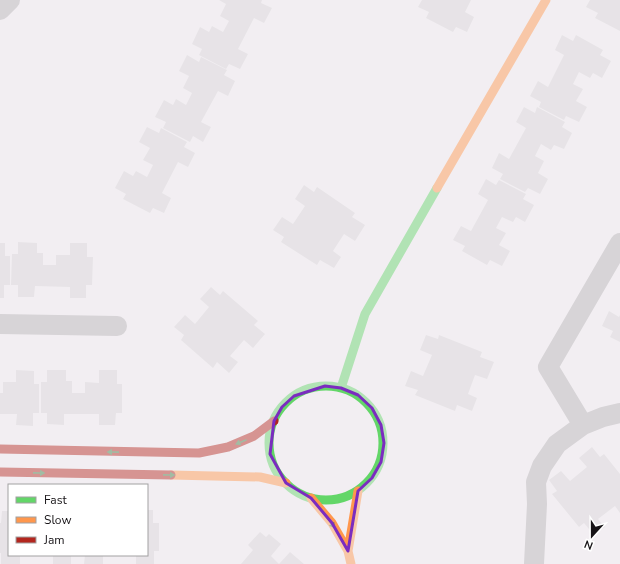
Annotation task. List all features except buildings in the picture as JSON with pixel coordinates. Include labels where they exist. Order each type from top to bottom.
[{"type":"street","points":[[0,10],[10,0]]},
{"type":"street","points":[[341,388],[365,314],[546,0]]},
{"type":"street","points":[[583,425],[548,367],[620,243]]},
{"type":"street","points":[[0,324],[117,326]]},
{"type":"street","points":[[325,386],[341,388],[358,396],[372,408],[381,425],[384,443],[381,462],[372,478],[358,491],[343,498],[327,500],[311,498],[297,492],[286,483],[276,469],[270,454],[270,437],[274,421],[282,407],[294,396],[309,389],[325,386]]},
{"type":"street","points":[[534,564],[537,504],[536,482],[542,466],[558,444],[583,425],[603,416],[620,413]]},
{"type":"street","points":[[0,449],[199,453],[228,447],[248,439],[274,421]]},
{"type":"street","points":[[0,472],[260,477],[286,483]]},
{"type":"street","points":[[350,564],[348,551],[358,491]]},
{"type":"street","points":[[311,498],[332,523],[348,551]]},
{"type":"highlighted area","points":[[325,386],[341,388],[358,395],[372,408],[381,425],[384,443],[381,462],[372,478],[358,491],[348,551],[332,523],[311,498],[286,483],[270,454],[274,421],[282,407],[294,396]]},
{"type":"traffic: fast","points":[[341,388],[365,314],[437,188]]},
{"type":"traffic: fast","points":[[326,386],[337,387],[348,391],[366,403],[378,421],[382,432],[383,443],[382,454],[378,465],[366,483],[348,495],[337,499],[326,500],[315,499],[304,495],[286,483],[274,465],[270,454],[269,443],[270,432],[274,421],[286,403],[304,391],[315,387],[326,386]]},
{"type":"traffic: slow","points":[[437,188],[546,0]]},
{"type":"traffic: slow","points":[[171,475],[260,477],[286,483]]},
{"type":"traffic: slow","points":[[351,564],[348,551],[358,491]]},
{"type":"traffic: slow","points":[[311,498],[332,523],[348,551]]},
{"type":"traffic: jam","points":[[0,449],[199,453],[228,447],[254,436],[274,421]]},
{"type":"traffic: jam","points":[[0,472],[171,475]]}]
